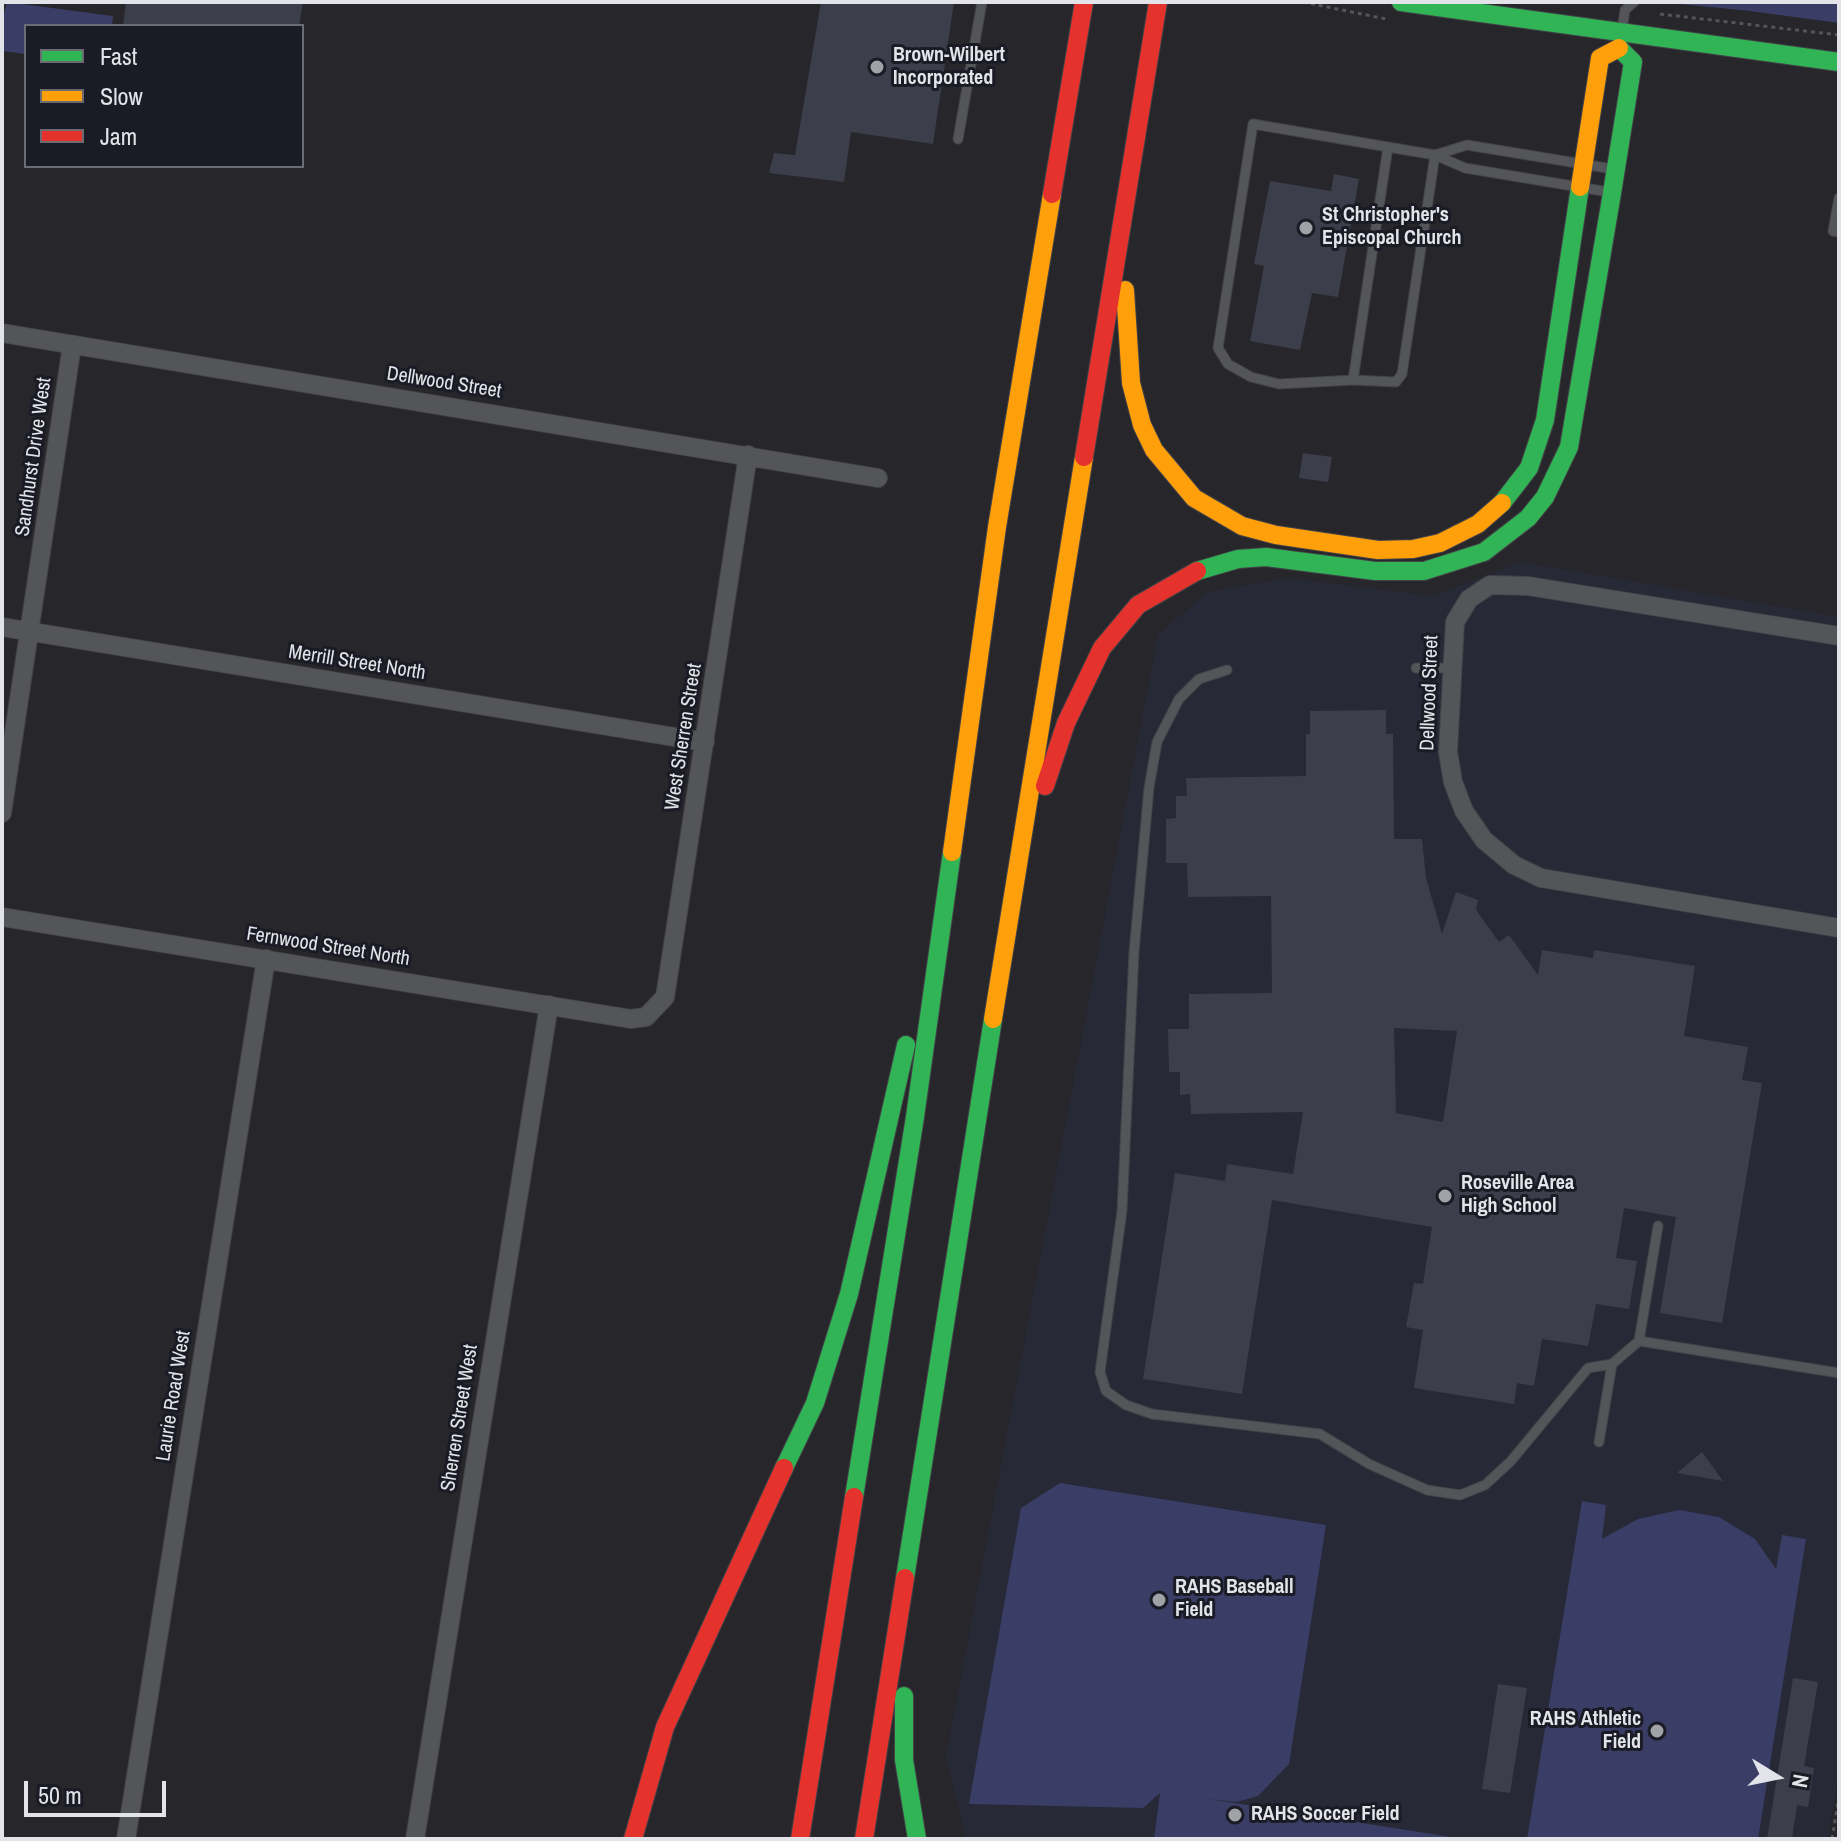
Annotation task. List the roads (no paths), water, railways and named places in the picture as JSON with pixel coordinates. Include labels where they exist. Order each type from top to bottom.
[{"type":"main road","points":[[800,1839],[915,1117],[997,527],[1084,2]]},
{"type":"main road","points":[[864,1839],[1012,896],[1158,2]]},
{"type":"main road","points":[[1401,2],[1453,7],[1621,40],[1839,62]]},
{"type":"main road","points":[[1130,170],[1125,259],[1126,340],[1134,399],[1154,450],[1194,498],[1242,526],[1276,535],[1378,550],[1413,549],[1459,535],[1499,507],[1529,468],[1545,420],[1600,58],[1621,40]]},
{"type":"main road","points":[[1012,896],[1066,723],[1088,674],[1119,625],[1160,589],[1211,565],[1266,557],[1375,571],[1424,571],[1484,552],[1528,518],[1559,473],[1569,447],[1633,62],[1621,40]]},
{"type":"main road","points":[[633,1839],[670,1716],[712,1621],[786,1472],[836,1344],[951,859]]},
{"type":"main road","points":[[914,1528],[902,1728],[908,1797],[917,1839]]},
{"type":"street","name":"Dellwood Street","points":[[2,333],[878,478]]},
{"type":"street","name":"Sandhurst Drive West","points":[[2,813],[72,345]]},
{"type":"street","name":"West Sherren Street","points":[[646,1017],[665,997],[748,455]]},
{"type":"street","name":"Dellwood Street","points":[[1839,636],[1505,583],[1480,590],[1462,608],[1451,639],[1448,752],[1453,782],[1464,811],[1484,840],[1514,865],[1541,878],[1839,928]]},
{"type":"street","name":"Merrill Street North","points":[[2,627],[705,742]]},
{"type":"street","name":"Fernwood Street North","points":[[2,917],[631,1019],[646,1017]]},
{"type":"street","name":"Laurie Road West","points":[[126,1839],[266,959]]},
{"type":"street","name":"Sherren Street West","points":[[415,1839],[549,1005]]},
{"type":"lane","points":[[958,139],[982,2]]},
{"type":"lane","points":[[1621,40],[1621,6],[1634,2]]},
{"type":"lane","points":[[1435,155],[1402,374],[1396,382],[1353,380],[1279,384],[1251,377],[1228,364],[1218,348],[1226,280],[1253,124],[1435,155],[1465,168],[1612,193]]},
{"type":"lane","points":[[1435,155],[1467,145],[1616,169]]},
{"type":"lane","points":[[1353,380],[1388,147]]},
{"type":"lane","points":[[1839,198],[1833,231],[1839,232]]},
{"type":"lane","points":[[1416,668],[1450,668]]},
{"type":"lane","points":[[1227,670],[1199,679],[1179,699],[1157,742],[1149,788],[1134,952],[1122,1211],[1100,1372],[1106,1391],[1126,1405],[1152,1414],[1320,1434],[1369,1464],[1427,1490],[1460,1495],[1485,1485],[1511,1461],[1588,1368],[1612,1364],[1639,1341],[1658,1226]]},
{"type":"lane","points":[[1639,1341],[1839,1373]]},
{"type":"lane","points":[[1599,1442],[1612,1364]]},
{"type":"place","name":"Brown-Wilbert Incorporated","points":[[877,67]]},
{"type":"place","name":"St Christopher's Episcopal Church","points":[[1306,228]]},
{"type":"place","name":"Roseville Area High School","points":[[1445,1196]]},
{"type":"place","name":"RAHS Baseball Field","points":[[1159,1600]]},
{"type":"place","name":"RAHS Athletic Field","points":[[1657,1731]]},
{"type":"place","name":"RAHS Soccer Field","points":[[1235,1815]]}]
